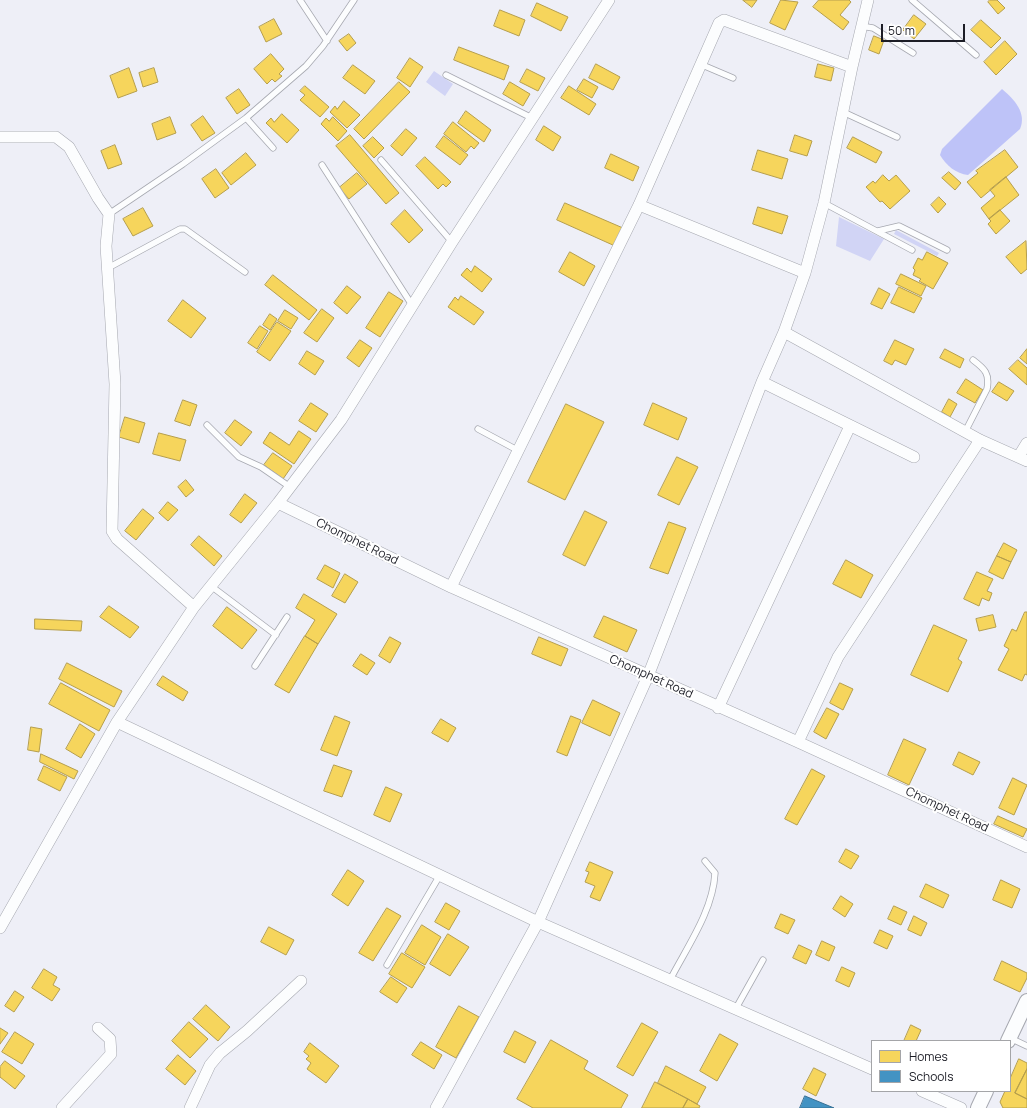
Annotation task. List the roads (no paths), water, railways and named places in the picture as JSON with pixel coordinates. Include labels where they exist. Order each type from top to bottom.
[{"type":"street","points":[[0,928],[117,722],[194,608],[290,488],[341,420],[452,242],[609,0]]},
{"type":"street","points":[[436,1108],[538,922],[648,676],[762,382],[784,332],[805,273],[824,203],[852,67],[868,0]]},
{"type":"street","points":[[452,587],[639,206],[719,23],[724,20],[852,67]]},
{"type":"street","points":[[0,137],[56,137],[63,140],[69,147],[98,198],[109,214],[106,246],[115,384],[112,531],[116,539],[194,608]]},
{"type":"street","points":[[639,206],[805,273]]},
{"type":"street","points":[[784,332],[980,440],[1023,459],[1027,444]]},
{"type":"street","points":[[762,382],[914,458]]},
{"type":"street","points":[[718,708],[850,426]]},
{"type":"street","points":[[798,742],[838,657],[980,440]]},
{"type":"street","name":"Chomphet Road","points":[[278,503],[452,587],[718,708],[798,742],[1027,847]]},
{"type":"street","points":[[117,722],[538,922],[669,981],[871,1069]]},
{"type":"street","points":[[190,1108],[210,1065],[220,1053],[247,1031],[301,981]]},
{"type":"street","points":[[1009,1039],[1027,1000]]},
{"type":"street","points":[[62,1108],[111,1054],[110,1039],[98,1028]]},
{"type":"street","points":[[924,1092],[961,1108]]},
{"type":"street","points":[[978,1108],[986,1092]]},
{"type":"lane","points":[[300,0],[327,41]]},
{"type":"lane","points":[[109,214],[183,164],[246,118],[306,66],[327,41],[354,0]]},
{"type":"lane","points":[[912,0],[976,54]]},
{"type":"lane","points":[[861,26],[873,28],[914,53]]},
{"type":"lane","points":[[700,64],[733,78]]},
{"type":"lane","points":[[446,74],[532,118]]},
{"type":"lane","points":[[843,112],[897,136]]},
{"type":"lane","points":[[246,118],[273,148]]},
{"type":"lane","points":[[381,160],[452,242]]},
{"type":"lane","points":[[322,166],[412,305]]},
{"type":"lane","points":[[824,203],[912,250]]},
{"type":"lane","points":[[878,231],[900,226],[946,250]]},
{"type":"lane","points":[[108,268],[180,229],[185,229],[245,272]]},
{"type":"lane","points":[[965,432],[987,389],[988,384],[988,374],[984,368],[973,360]]},
{"type":"lane","points":[[207,425],[240,457],[261,467],[290,488]]},
{"type":"lane","points":[[478,429],[518,451]]},
{"type":"lane","points":[[211,586],[276,634]]},
{"type":"lane","points":[[255,666],[287,617]]},
{"type":"lane","points":[[669,981],[706,910],[714,888],[715,873],[705,861]]},
{"type":"lane","points":[[388,965],[440,875]]},
{"type":"lane","points":[[735,1010],[763,960]]},
{"type":"lane","points":[[1009,1039],[1027,1046]]}]
